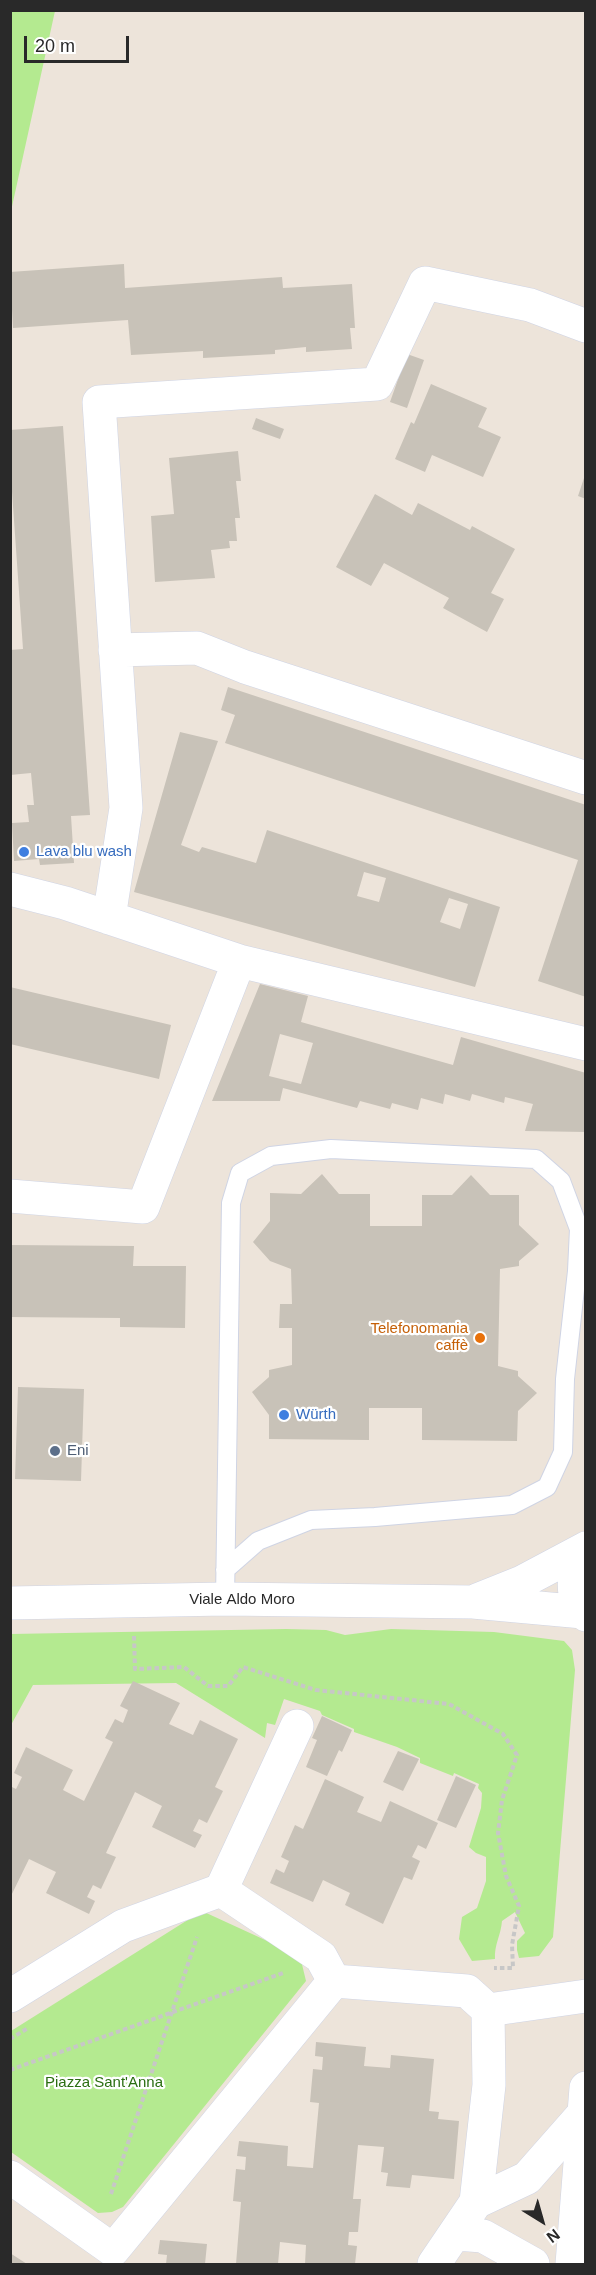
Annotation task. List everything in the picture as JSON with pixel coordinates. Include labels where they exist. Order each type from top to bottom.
[{"type":"street","points":[[109,918],[126,808],[99,402],[377,384],[425,282],[530,305],[585,326]]},
{"type":"street","points":[[115,650],[197,648],[245,667],[585,778]]},
{"type":"street","points":[[10,889],[65,903],[238,961],[585,1044]]},
{"type":"street","points":[[10,1196],[143,1207],[238,961]]},
{"type":"street","points":[[584,1614],[575,1597],[573,1580],[577,1562],[585,1548]]},
{"type":"street","name":"Viale Aldo Moro","points":[[473,1602],[522,1582],[585,1548]]},
{"type":"street","name":"Viale Aldo Moro","points":[[10,1603],[134,1600],[225,1584],[473,1602],[584,1614]]},
{"type":"street","points":[[10,1996],[123,1926],[221,1890],[297,1726]]},
{"type":"street","points":[[221,1890],[321,1957],[334,1981]]},
{"type":"street","points":[[334,1981],[477,2001],[585,1996]]},
{"type":"street","points":[[10,2177],[113,2250],[334,1981]]},
{"type":"street","points":[[434,2265],[476,2202],[489,2085],[477,2001]]},
{"type":"street","points":[[476,2202],[527,2178],[585,2104]]},
{"type":"street","points":[[572,2265],[585,2104]]},
{"type":"street","points":[[456,2234],[483,2236],[533,2265]]},
{"type":"lane","points":[[331,1149],[536,1159],[561,1181],[579,1228],[577,1270],[565,1379],[563,1452],[547,1487],[512,1505],[375,1517],[310,1520],[258,1542],[225,1584],[231,1203],[240,1173],[271,1156],[331,1149]]},
{"type":"path","points":[[134,1600],[135,1669],[184,1667],[208,1686],[228,1686],[243,1667],[316,1690],[449,1704],[503,1734],[516,1755],[501,1800],[498,1833],[506,1876],[519,1906],[512,1945],[513,1968],[476,1968],[477,2001]]},
{"type":"path","points":[[108,2205],[199,1929]]},
{"type":"path","points":[[10,2070],[287,1971]]},
{"type":"path","points":[[10,2039],[31,2026]]},
{"type":"green space","points":[[10,11],[55,11],[11,211]]},
{"type":"green space","points":[[391,1629],[494,1632],[564,1641],[572,1650],[575,1670],[553,1937],[539,1956],[519,1958],[517,1941],[525,1933],[515,1912],[502,1921],[495,1959],[472,1961],[459,1939],[462,1917],[477,1908],[486,1881],[486,1857],[469,1847],[481,1808],[482,1793],[478,1788],[479,1784],[454,1773],[453,1776],[420,1763],[420,1758],[397,1747],[354,1732],[354,1729],[322,1715],[320,1711],[284,1699],[275,1725],[267,1723],[265,1738],[176,1683],[33,1685],[11,1725],[11,1634],[326,1630],[345,1635]]},
{"type":"green space","name":"Piazza Sant'Anna","points":[[202,1911],[300,1956],[306,1981],[123,2207],[112,2212],[98,2213],[11,2152],[11,2031]]},
{"type":"building","points":[[124,264],[125,288],[282,277],[283,288],[352,284],[355,328],[350,328],[352,349],[306,352],[306,347],[275,350],[275,354],[203,358],[203,351],[131,355],[128,320],[13,328],[10,272]]},
{"type":"building","points":[[407,354],[424,360],[407,408],[390,402]]},
{"type":"building","points":[[431,384],[487,408],[478,427],[501,437],[483,477],[432,455],[425,472],[395,459],[411,422],[414,424]]},
{"type":"building","points":[[256,418],[284,429],[280,439],[252,429]]},
{"type":"building","points":[[63,426],[90,815],[71,816],[74,863],[40,865],[39,859],[14,861],[12,823],[29,822],[27,805],[34,805],[31,773],[10,775],[10,650],[23,649],[10,463],[10,430]]},
{"type":"building","points":[[238,451],[241,481],[236,481],[240,518],[235,518],[237,541],[229,541],[230,548],[211,550],[215,578],[155,582],[151,516],[174,514],[169,458]]},
{"type":"building","points":[[586,475],[586,499],[578,496]]},
{"type":"building","points":[[375,494],[412,515],[418,503],[470,530],[472,526],[515,549],[491,593],[504,599],[487,632],[443,608],[449,598],[384,563],[371,586],[336,567]]},
{"type":"building","points":[[228,687],[586,805],[586,997],[538,981],[578,860],[225,743],[235,715],[221,710]]},
{"type":"building","points":[[180,732],[218,741],[181,845],[199,852],[202,847],[256,863],[267,830],[500,907],[475,987],[134,892]],"holes":[[[364,872],[386,878],[379,902],[357,896]],[[449,898],[468,904],[460,929],[440,922]]]},
{"type":"building","points":[[260,984],[308,996],[301,1022],[453,1065],[461,1037],[586,1073],[586,1132],[525,1131],[533,1104],[505,1097],[504,1103],[472,1094],[470,1101],[445,1094],[443,1104],[421,1098],[418,1110],[392,1103],[390,1109],[360,1101],[357,1108],[283,1088],[280,1101],[212,1101]],"holes":[[[280,1034],[313,1043],[301,1084],[269,1076]]]},
{"type":"building","points":[[10,987],[171,1025],[159,1079],[10,1044]]},
{"type":"building","points":[[322,1174],[339,1194],[370,1194],[370,1226],[422,1226],[422,1195],[452,1195],[471,1175],[490,1195],[519,1195],[519,1225],[539,1244],[519,1261],[519,1266],[500,1269],[498,1366],[518,1371],[518,1376],[537,1393],[518,1411],[517,1441],[422,1440],[422,1408],[369,1408],[369,1440],[269,1439],[269,1415],[252,1392],[269,1377],[269,1370],[292,1365],[292,1328],[279,1328],[280,1304],[292,1304],[291,1269],[270,1261],[253,1242],[270,1221],[270,1193],[301,1194]]},
{"type":"building","points":[[10,1245],[134,1246],[133,1266],[186,1266],[185,1328],[120,1327],[120,1318],[10,1317]]},
{"type":"building","points":[[18,1387],[84,1389],[81,1481],[15,1479]]},
{"type":"building","points":[[133,1681],[180,1703],[169,1724],[193,1735],[200,1720],[238,1739],[215,1787],[223,1791],[207,1823],[199,1819],[193,1831],[202,1835],[195,1848],[152,1827],[162,1806],[135,1792],[106,1853],[116,1857],[101,1889],[93,1885],[87,1897],[95,1901],[89,1914],[46,1893],[56,1872],[29,1859],[10,1898],[10,1786],[16,1789],[22,1777],[14,1773],[26,1747],[73,1770],[63,1790],[84,1801],[113,1742],[105,1738],[115,1719],[123,1723],[128,1710],[120,1706]]},
{"type":"building","points":[[322,1716],[352,1730],[342,1752],[339,1750],[327,1776],[306,1767],[317,1740],[312,1738]]},
{"type":"building","points":[[398,1751],[419,1759],[403,1791],[383,1782]]},
{"type":"building","points":[[456,1776],[476,1785],[456,1828],[437,1820]]},
{"type":"building","points":[[325,1779],[364,1797],[357,1812],[381,1822],[390,1801],[438,1823],[426,1849],[418,1845],[412,1857],[420,1861],[412,1880],[404,1877],[383,1924],[345,1905],[350,1893],[323,1880],[313,1902],[270,1883],[276,1869],[284,1873],[289,1861],[281,1857],[295,1825],[303,1829]]},
{"type":"building","points":[[316,2042],[366,2047],[364,2066],[390,2068],[391,2055],[434,2059],[429,2111],[439,2112],[438,2119],[459,2121],[454,2179],[412,2175],[410,2188],[386,2186],[388,2173],[381,2172],[384,2147],[358,2145],[353,2199],[361,2199],[358,2232],[349,2232],[348,2245],[357,2246],[355,2264],[305,2264],[306,2245],[280,2242],[278,2264],[236,2264],[241,2202],[233,2201],[236,2169],[245,2170],[246,2157],[237,2156],[239,2141],[288,2146],[287,2166],[313,2168],[319,2103],[310,2102],[313,2069],[322,2070],[323,2057],[315,2056]]},
{"type":"building","points":[[160,2240],[207,2244],[205,2264],[166,2264],[167,2255],[158,2254]]},
{"type":"building","points":[[10,2253],[27,2264],[10,2264]]},
{"type":"place","name":"Lava blu wash","points":[[24,852]]},
{"type":"place","name":"Telefonomania caffè","points":[[480,1338]]},
{"type":"place","name":"Würth","points":[[284,1415]]},
{"type":"place","name":"Eni","points":[[55,1451]]}]
